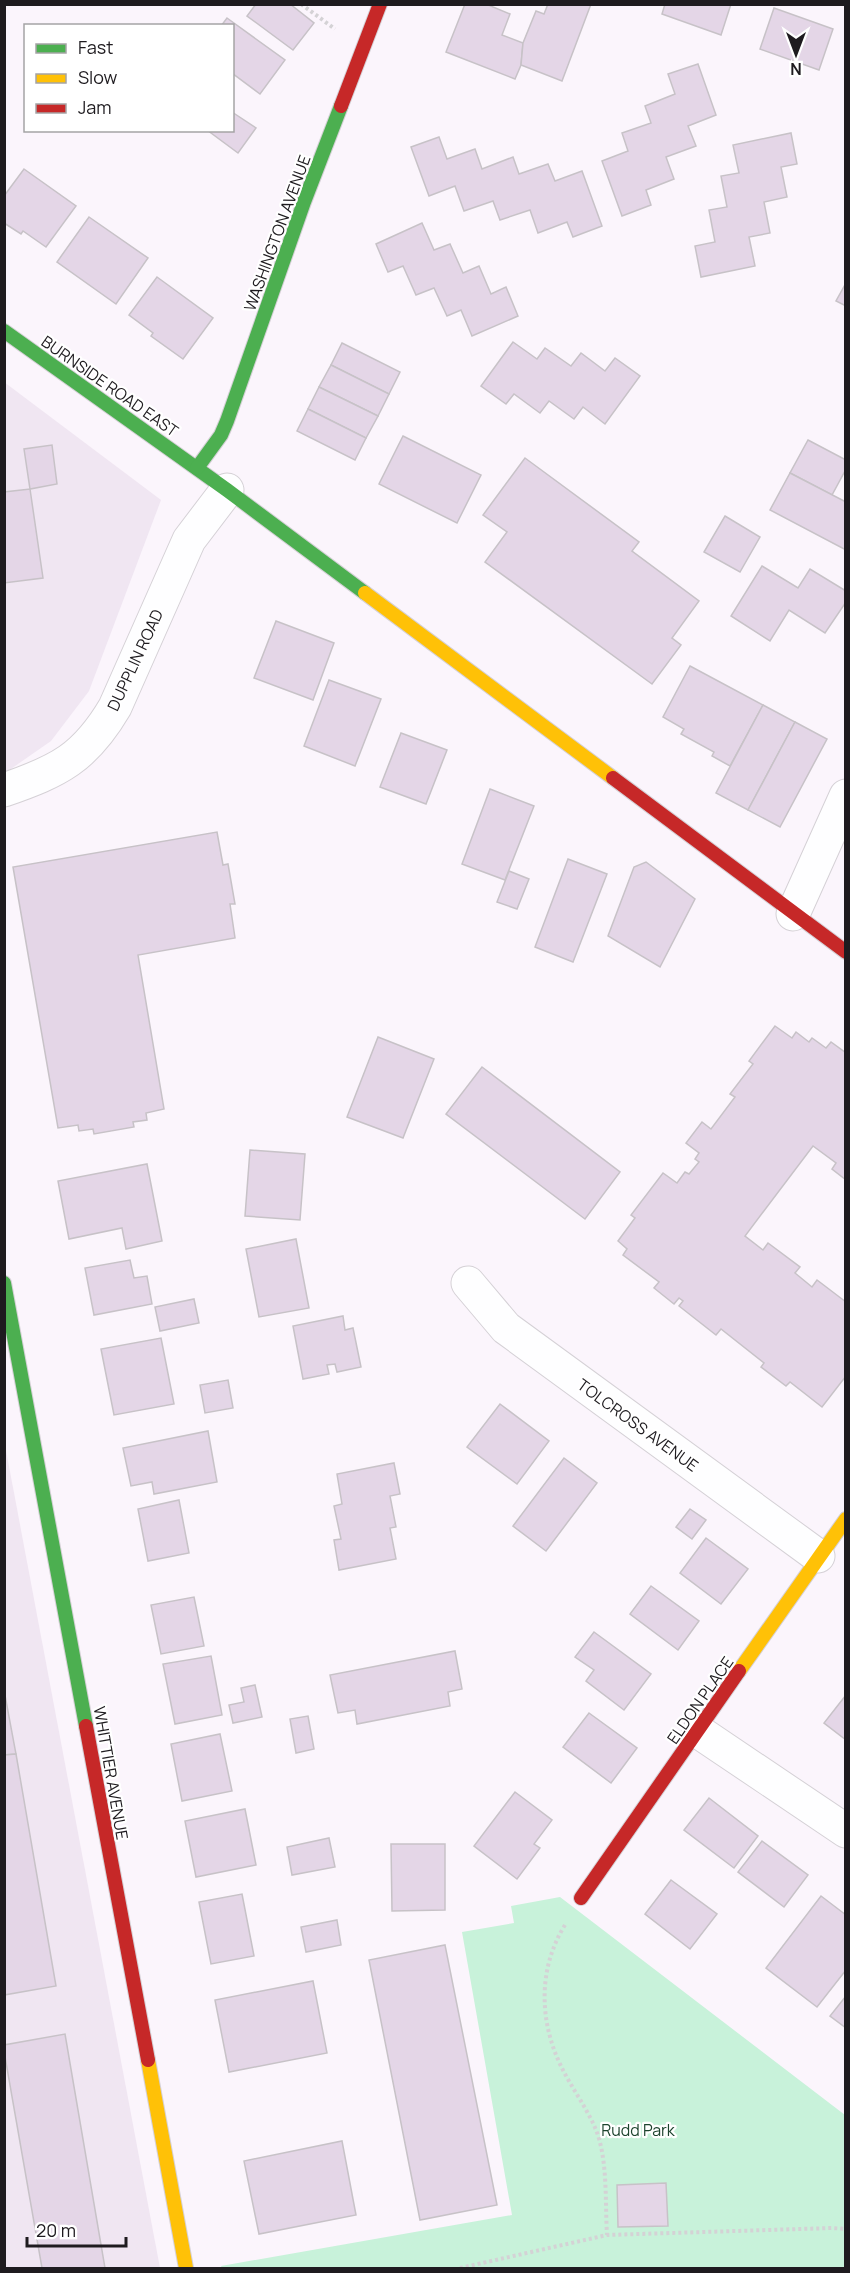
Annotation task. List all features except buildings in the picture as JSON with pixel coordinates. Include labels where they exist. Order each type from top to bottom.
[{"type":"street","name":"WASHINGTON AVENUE","points":[[197,468],[221,435],[227,421],[304,202],[380,4]]},
{"type":"street","name":"BURNSIDE ROAD EAST","points":[[4,331],[227,490],[846,952]]},
{"type":"street","name":"DUPPLIN ROAD","points":[[4,789],[56,770],[78,754],[100,733],[115,707],[189,540],[227,490]]},
{"type":"street","points":[[794,914],[846,796]]},
{"type":"street","name":"WHITTIER AVENUE","points":[[4,1283],[186,2268]]},
{"type":"street","name":"TOLCROSS AVENUE","points":[[468,1283],[506,1328],[818,1556]]},
{"type":"street","name":"ELDON PLACE","points":[[581,1898],[846,1519]]},
{"type":"street","points":[[699,1732],[846,1831]]},
{"type":"path","points":[[301,4],[335,30],[366,42]]},
{"type":"path","points":[[581,1898],[562,1929],[545,1972],[544,1993],[546,2017],[560,2065],[596,2130],[602,2152],[607,2235]]},
{"type":"path","points":[[460,2268],[607,2235],[846,2229]]},
{"type":"shaded area","points":[[4,382],[161,500],[89,691],[51,741],[5,773]]},
{"type":"shaded area","points":[[5,1445],[160,2268],[5,2268]]},
{"type":"green space","name":"Rudd Park","points":[[560,1897],[845,2115],[845,2268],[222,2268],[221,2266],[512,2215],[462,1932],[514,1923],[511,1906]]},
{"type":"traffic: fast","points":[[197,468],[221,435],[227,421],[304,202],[341,106]]},
{"type":"traffic: fast","points":[[4,331],[227,490],[365,593]]},
{"type":"traffic: fast","points":[[4,1283],[86,1726]]},
{"type":"traffic: slow","points":[[365,593],[613,778]]},
{"type":"traffic: slow","points":[[739,1671],[846,1519]]},
{"type":"traffic: slow","points":[[148,2060],[186,2268]]},
{"type":"traffic: jam","points":[[341,106],[380,4]]},
{"type":"traffic: jam","points":[[613,778],[846,952]]},
{"type":"traffic: jam","points":[[581,1898],[739,1671]]},
{"type":"traffic: jam","points":[[86,1726],[148,2060]]}]
